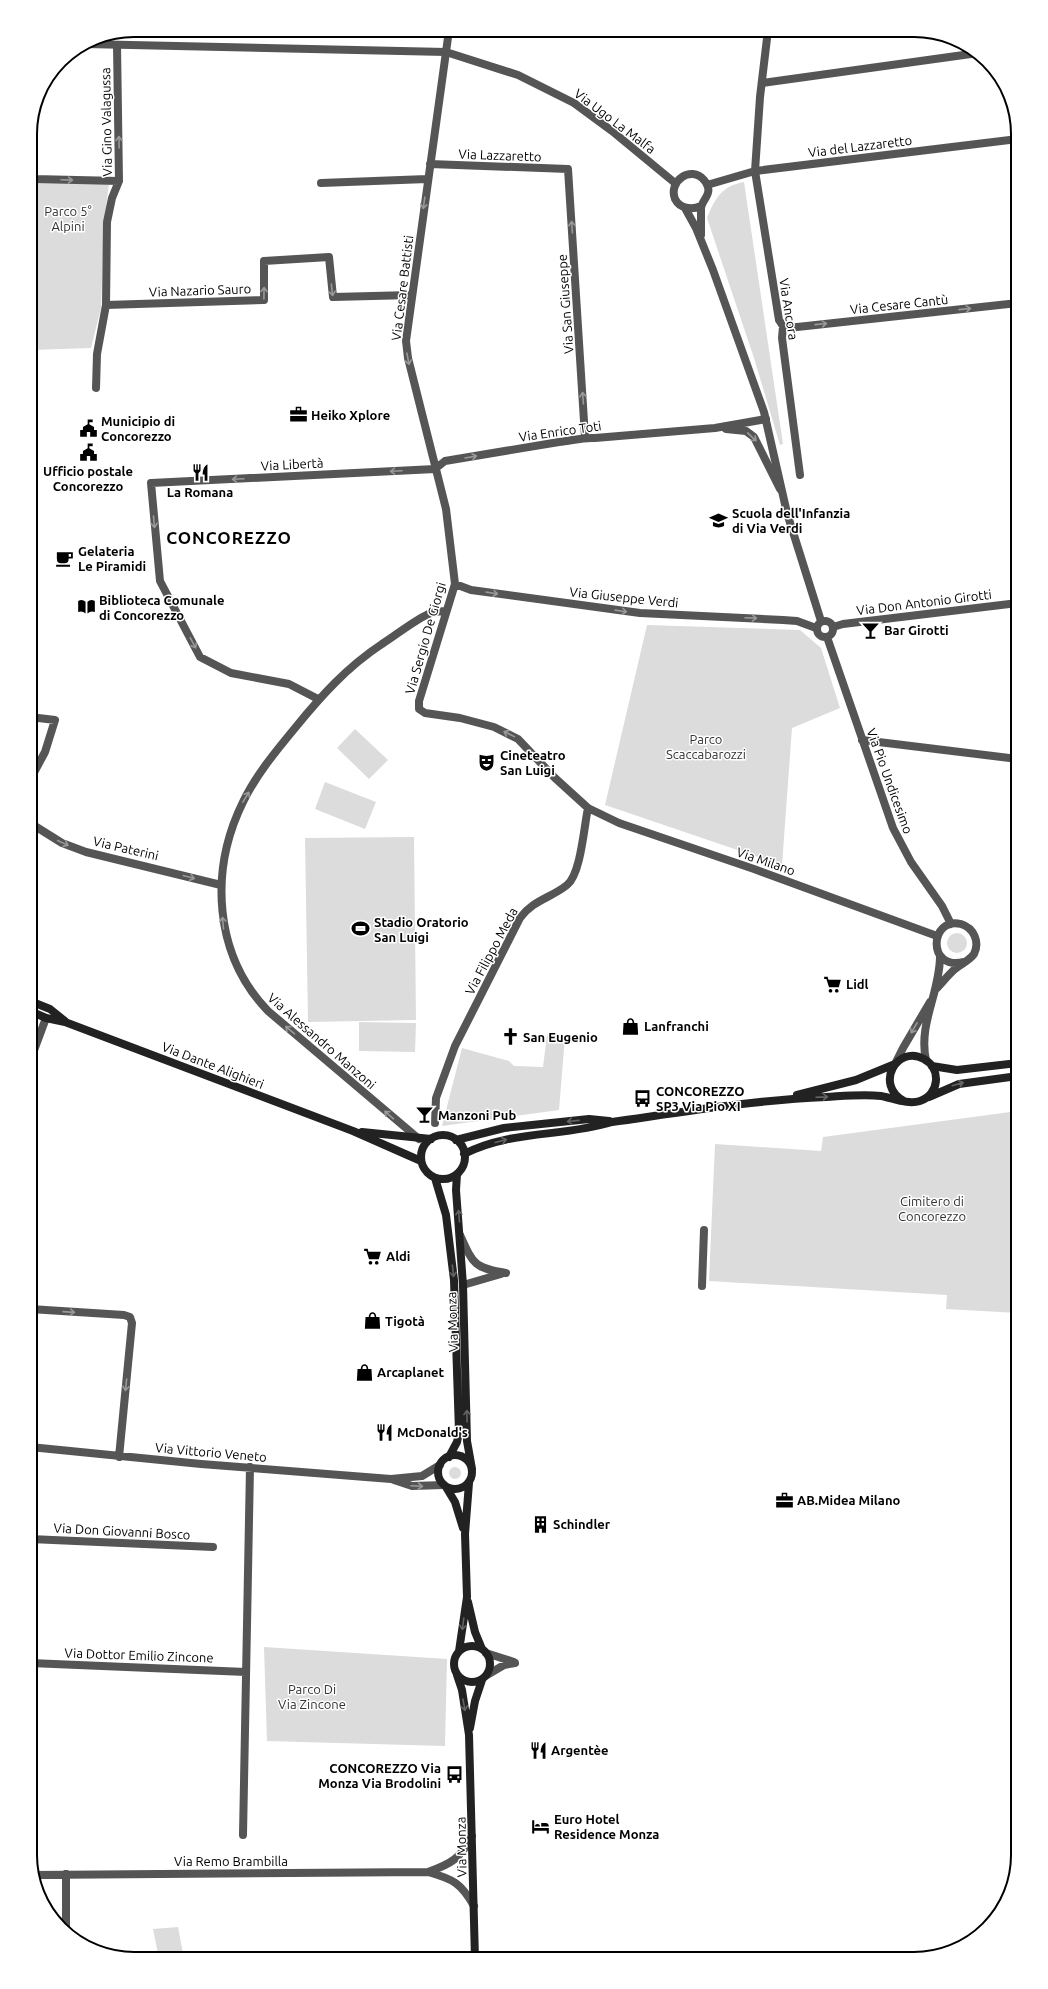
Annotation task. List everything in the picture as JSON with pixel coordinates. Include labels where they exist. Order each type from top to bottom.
[{"type":"main road","name":"Via Dante Alighieri","points":[[37,1003],[50,1008],[65,1022]]},
{"type":"main road","name":"Via Dante Alighieri","points":[[37,1014],[46,1018],[65,1022],[353,1131],[421,1161]]},
{"type":"main road","points":[[783,1099],[856,1080],[895,1064],[903,1058],[919,1056],[932,1066],[936,1074],[935,1086],[932,1093],[923,1100]]},
{"type":"main road","points":[[895,1064],[890,1073],[890,1083],[896,1095],[904,1101]]},
{"type":"main road","points":[[932,1066],[957,1070],[1011,1064]]},
{"type":"main road","points":[[464,1154],[475,1148],[511,1138],[590,1129],[612,1122],[783,1099],[880,1096],[913,1102],[923,1100],[958,1084],[1011,1077]]},
{"type":"main road","points":[[456,1140],[461,1146],[464,1154],[462,1167],[457,1174],[446,1179],[435,1178],[427,1172],[421,1161],[423,1147],[430,1139],[443,1136],[456,1140],[504,1128],[589,1119],[612,1122]]},
{"type":"main road","name":"Via Dante Alighieri","points":[[353,1131],[430,1139]]},
{"type":"main road","name":"Via Monza","points":[[457,1174],[456,1190],[463,1285],[467,1441],[472,1469]]},
{"type":"main road","name":"Via Monza","points":[[435,1178],[446,1215],[454,1280],[459,1432],[457,1442],[449,1457]]},
{"type":"main road","points":[[465,1534],[459,1511],[439,1476],[440,1465],[449,1457],[456,1455],[463,1457],[469,1462],[472,1469],[472,1476],[469,1483],[465,1534],[467,1597],[475,1632],[490,1664],[484,1677],[468,1682],[461,1680],[457,1675],[453,1662],[458,1651],[467,1597]]},
{"type":"main road","points":[[445,1486],[458,1489],[469,1483]]},
{"type":"main road","points":[[458,1651],[470,1646],[484,1651]]},
{"type":"main road","name":"Via Monza","points":[[457,1675],[462,1690],[469,1735],[473,1835],[475,1952]]},
{"type":"main road","name":"Via Monza","points":[[469,1735],[475,1701],[484,1677]]},
{"type":"street","name":"Via Cesare Battisti","points":[[435,468],[408,358],[406,340],[427,179],[448,37]]},
{"type":"street","name":"Via Ancora","points":[[767,37],[755,171],[779,320],[783,326],[782,338],[800,475]]},
{"type":"street","name":"Via Ugo La Malfa","points":[[96,44],[446,52],[518,75],[574,103],[612,131],[675,183]]},
{"type":"street","name":"Via Gino Valagussa","points":[[96,388],[97,354],[106,306],[107,222],[112,198],[119,181],[117,45]]},
{"type":"street","points":[[762,83],[969,54]]},
{"type":"street","name":"Via del Lazzaretto","points":[[707,185],[735,175],[755,171],[1011,140]]},
{"type":"street","name":"Via Lazzaretto","points":[[430,164],[568,169]]},
{"type":"street","name":"Via San Giuseppe","points":[[568,169],[585,437]]},
{"type":"street","points":[[701,238],[701,206],[708,196],[707,185],[704,180],[694,174],[683,176],[675,183],[674,189],[676,201],[685,208],[701,238],[766,419],[783,497],[819,625],[819,635],[827,637],[833,632],[833,626],[827,621],[819,625]]},
{"type":"street","points":[[37,179],[119,181]]},
{"type":"street","points":[[321,183],[427,179]]},
{"type":"street","points":[[685,208],[691,209],[701,206]]},
{"type":"street","name":"Via Nazario Sauro","points":[[106,306],[264,300],[264,261],[329,257],[333,297],[412,295]]},
{"type":"street","name":"Via Cesare Cantù","points":[[783,326],[788,328],[1011,304]]},
{"type":"street","name":"Via Enrico Toti","points":[[435,468],[445,461],[576,440],[585,437],[595,438],[715,428],[766,419]]},
{"type":"street","name":"Via Enrico Toti","points":[[715,428],[742,430],[754,437],[766,458],[783,497]]},
{"type":"street","name":"Via Libertà","points":[[318,699],[289,684],[231,673],[200,657],[160,581],[151,483],[435,468]]},
{"type":"street","name":"Via Sergio De Giorgi","points":[[435,468],[446,509],[455,584],[419,701],[419,709],[425,713],[460,718],[494,727],[518,739],[555,778],[588,808]]},
{"type":"street","name":"Via Giuseppe Verdi","points":[[455,584],[471,590],[640,614],[783,620],[819,625]]},
{"type":"street","name":"Via Don Antonio Girotti","points":[[833,626],[1011,604]]},
{"type":"street","name":"Via Alessandro Manzoni","points":[[419,1139],[268,1011],[254,997],[237,967],[224,929],[221,885],[228,846],[243,802],[274,752],[318,699],[338,678],[362,657],[430,614],[446,611]]},
{"type":"street","name":"Via Pio Undicesimo","points":[[827,637],[898,840],[917,872],[942,906],[951,924]]},
{"type":"street","points":[[37,718],[54,720],[45,752],[37,767]]},
{"type":"street","points":[[862,740],[1011,757]]},
{"type":"street","name":"Via Milano","points":[[588,808],[619,823],[754,869],[938,936]]},
{"type":"street","name":"Via Filippo Meda","points":[[435,1123],[436,1098],[455,1046],[520,918],[528,907],[568,884],[576,871],[588,808]]},
{"type":"street","name":"Via Paterini","points":[[37,827],[62,843],[86,852],[221,885]]},
{"type":"street","points":[[895,1064],[935,992],[974,953],[976,940],[970,929],[958,923],[951,924],[941,930],[938,936],[936,946],[940,956],[939,980],[935,992],[924,1037],[926,1060]]},
{"type":"street","points":[[940,956],[951,963],[964,962]]},
{"type":"street","points":[[37,1042],[46,1018]]},
{"type":"street","points":[[702,1286],[704,1230]]},
{"type":"street","points":[[460,1235],[476,1265],[488,1270],[506,1274],[463,1285]]},
{"type":"street","points":[[37,1309],[124,1315],[130,1317],[132,1323],[119,1457]]},
{"type":"street","name":"Via Vittorio Veneto","points":[[37,1448],[119,1457],[391,1479],[422,1476],[440,1465]]},
{"type":"street","points":[[243,1835],[250,1467]]},
{"type":"street","name":"Via Vittorio Veneto","points":[[391,1479],[412,1486],[445,1486]]},
{"type":"street","name":"Via Don Giovanni Bosco","points":[[37,1539],[213,1547]]},
{"type":"street","points":[[484,1651],[515,1663],[504,1665],[484,1677]]},
{"type":"street","name":"Via Dottor Emilio Zincone","points":[[37,1663],[246,1672]]},
{"type":"street","name":"Via Remo Brambilla","points":[[428,1872],[446,1865],[459,1857],[473,1835]]},
{"type":"street","name":"Via Remo Brambilla","points":[[39,1874],[428,1872],[456,1882],[465,1891],[474,1906]]},
{"type":"street","points":[[66,1874],[66,1923]]},
{"type":"green space","points":[[744,182],[783,444],[780,445],[754,358],[707,218],[713,204],[720,194],[730,186]]},
{"type":"green space","name":"Parco 5° Alpini","points":[[37,183],[109,183],[104,223],[101,308],[91,348],[37,350]]},
{"type":"green space","name":"Parco Scaccabarozzi","points":[[647,625],[800,630],[821,648],[840,708],[792,728],[782,865],[605,805]]},
{"type":"green space","points":[[355,729],[388,760],[369,779],[337,748]]},
{"type":"green space","points":[[325,782],[376,802],[365,829],[315,809]]},
{"type":"green space","name":"Stadio Oratorio San Luigi","points":[[414,837],[416,1020],[308,1022],[305,838]]},
{"type":"green space","points":[[957,933],[964,936],[967,943],[964,950],[957,953],[950,950],[947,943],[950,936]]},
{"type":"green space","points":[[359,1022],[416,1023],[415,1052],[359,1051]]},
{"type":"green space","points":[[547,1035],[565,1037],[559,1110],[442,1126],[462,1048],[509,1061],[514,1066],[543,1067]]},
{"type":"green space","name":"Cimitero di Concorezzo","points":[[1011,1112],[1011,1313],[946,1309],[947,1295],[709,1281],[715,1144],[821,1151],[823,1137]]},
{"type":"green space","points":[[453,1467],[457,1467],[461,1473],[457,1479],[453,1479],[449,1475],[449,1471]]},
{"type":"green space","name":"Parco Di Via Zincone","points":[[264,1647],[447,1659],[445,1746],[267,1741]]},
{"type":"green space","points":[[178,1927],[183,1952],[158,1952],[153,1929]]},
{"type":"place","name":"Heiko Xplore","points":[[298,415]]},
{"type":"place","name":"Municipio di Concorezzo","points":[[88,428]]},
{"type":"place","name":"Ufficio postale Concorezzo","points":[[88,452]]},
{"type":"place","name":"La Romana","points":[[200,473]]},
{"type":"place","name":"Scuola dell'Infanzia di Via Verdi","points":[[719,520]]},
{"type":"place","name":"Gelateria Le Piramidi","points":[[65,558]]},
{"type":"place","name":"Biblioteca Comunale di Concorezzo","points":[[86,607]]},
{"type":"place","name":"Bar Girotti","points":[[871,630]]},
{"type":"place","name":"Cineteatro San Luigi","points":[[487,762]]},
{"type":"place","name":"Stadio Oratorio San Luigi","points":[[361,929]]},
{"type":"place","name":"Lidl","points":[[833,984]]},
{"type":"place","name":"Lanfranchi","points":[[631,1026]]},
{"type":"place","name":"San Eugenio","points":[[510,1037]]},
{"type":"place","name":"CONCOREZZO SP3 Via Pio XI","points":[[643,1098]]},
{"type":"place","name":"Manzoni Pub","points":[[425,1115]]},
{"type":"place","name":"Aldi","points":[[373,1256]]},
{"type":"place","name":"Tigotà","points":[[372,1321]]},
{"type":"place","name":"Arcaplanet","points":[[364,1372]]},
{"type":"place","name":"McDonald's","points":[[384,1432]]},
{"type":"place","name":"AB.Midea Milano","points":[[784,1500]]},
{"type":"place","name":"Schindler","points":[[540,1524]]},
{"type":"place","name":"Argentèe","points":[[538,1750]]},
{"type":"place","name":"CONCOREZZO Via Monza Via Brodolini","points":[[454,1775]]},
{"type":"place","name":"Euro Hotel Residence Monza","points":[[541,1826]]},
{"type":"district","name":"CONCOREZZO","points":[[229,538]]}]
